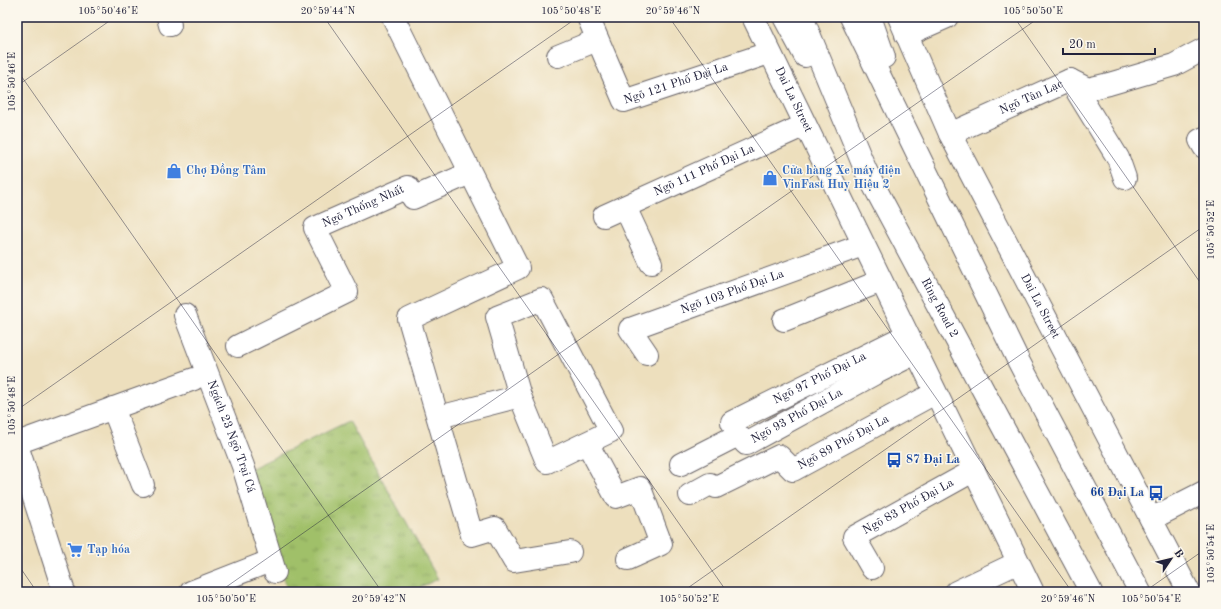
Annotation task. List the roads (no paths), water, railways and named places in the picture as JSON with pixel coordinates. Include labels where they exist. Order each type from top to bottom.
[{"type":"main road","points":[[393,17],[518,268],[409,319],[424,373],[439,417],[472,535],[495,528],[514,561],[570,552]]},
{"type":"main road","points":[[558,56],[597,40],[588,17]]},
{"type":"main road","name":"Dai La Street","points":[[752,17],[972,471],[1017,563],[1033,592]]},
{"type":"main road","points":[[784,17],[866,171]]},
{"type":"main road","name":"Ring Road 2","points":[[802,17],[866,171],[1092,592]]},
{"type":"main road","points":[[851,17],[916,147],[1019,362],[1140,592]]},
{"type":"main road","points":[[870,17],[916,147]]},
{"type":"main road","points":[[903,26],[948,17]]},
{"type":"main road","name":"Dai La Street","points":[[903,26],[950,134],[1189,592]]},
{"type":"main road","name":"Ngõ 121 Phố Đại La","points":[[597,40],[624,101],[769,53]]},
{"type":"main road","name":"Ngõ Tân Lạc","points":[[950,134],[1070,80],[1088,89],[1174,65],[1204,49]]},
{"type":"main road","points":[[1070,80],[1118,158],[1125,178]]},
{"type":"main road","name":"Ngõ 111 Phố Đại La","points":[[604,216],[805,125]]},
{"type":"main road","points":[[1204,138],[1200,140],[1204,147]]},
{"type":"main road","name":"Ngõ Thống Nhất","points":[[238,346],[347,292],[315,228],[408,187],[413,198],[470,173]]},
{"type":"main road","points":[[625,207],[651,263]]},
{"type":"main road","name":"Ngõ 103 Phố Đại La","points":[[646,354],[630,329],[863,244]]},
{"type":"main road","points":[[784,320],[881,281]]},
{"type":"main road","points":[[542,299],[610,431],[587,443],[547,462],[520,396],[497,317],[542,299]]},
{"type":"main road","name":"Ngách 23 Ngõ Trại Cá","points":[[185,315],[243,466],[272,566],[191,592]]},
{"type":"main road","name":"Ngõ 97 Phố Đại La","points":[[732,422],[911,344]]},
{"type":"main road","name":"Ngõ 93 Phố Đại La","points":[[681,464],[738,435],[746,444],[860,381],[911,344]]},
{"type":"main road","points":[[64,592],[17,444],[194,379]]},
{"type":"main road","name":"Ngõ 89 Phố Đại La","points":[[690,495],[710,484],[720,494],[745,480],[779,456],[793,470],[935,393]]},
{"type":"main road","points":[[439,417],[520,396]]},
{"type":"main road","points":[[113,408],[143,485]]},
{"type":"main road","points":[[587,443],[616,497],[640,488],[661,544],[628,559]]},
{"type":"main road","name":"Ngõ 83 Phố Đại La","points":[[872,568],[854,537],[972,471]]},
{"type":"main road","points":[[1151,519],[1204,492]]},
{"type":"main road","points":[[956,592],[1017,563]]},
{"type":"place","name":"Chợ Đồng Tâm","points":[[174,171]]},
{"type":"place","name":"Cửa hàng Xe máy điện VinFast Huy Hiệu 2","points":[[770,178]]},
{"type":"place","name":"87 Đại La","points":[[894,460]]},
{"type":"place","name":"66 Đại La","points":[[1156,493]]},
{"type":"place","name":"Tạp hóa","points":[[75,550]]}]
